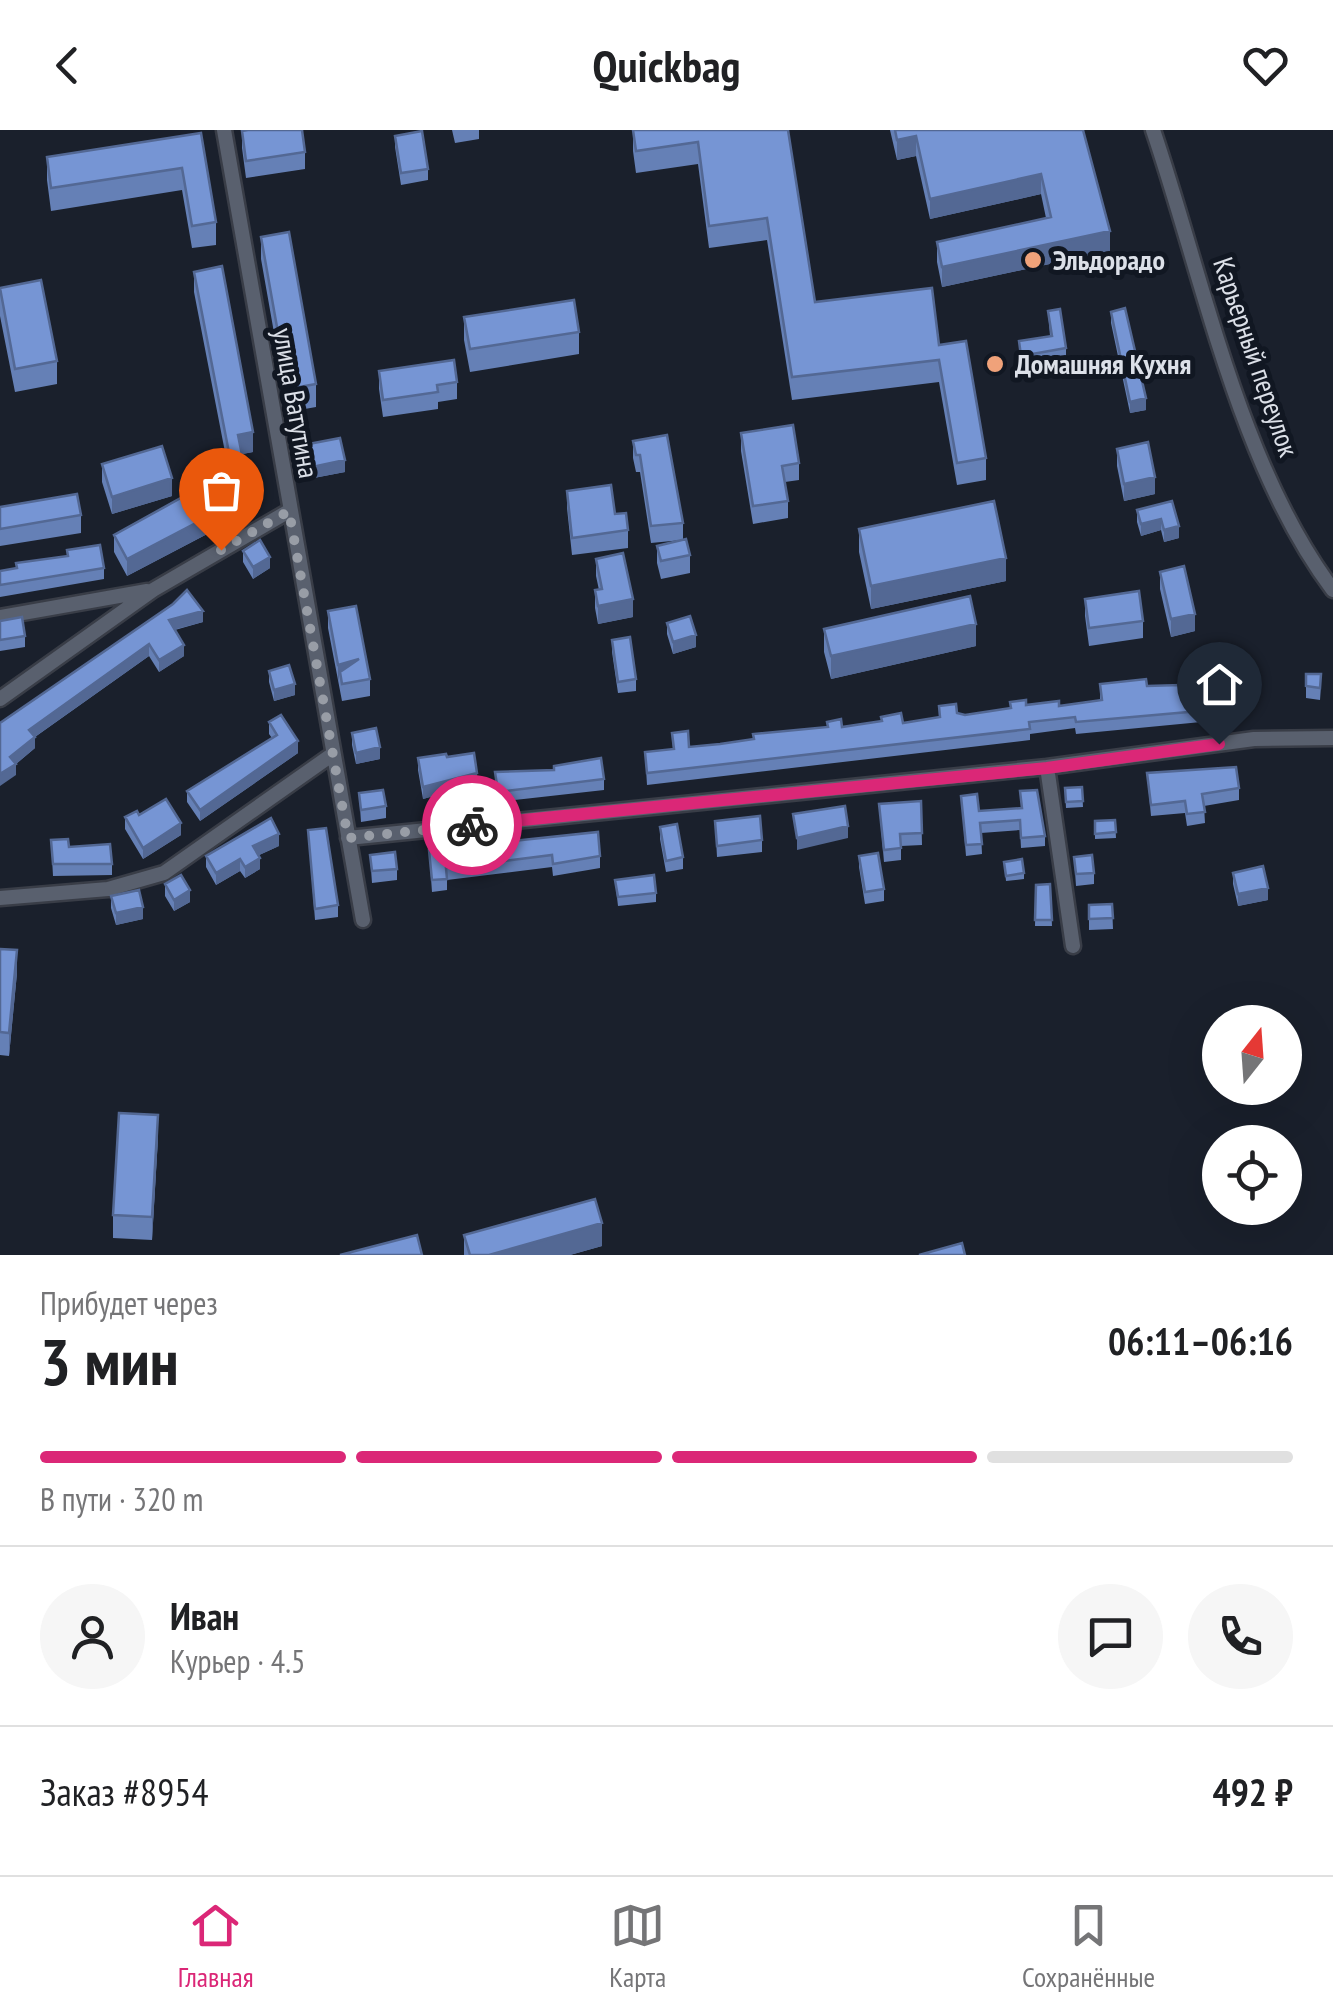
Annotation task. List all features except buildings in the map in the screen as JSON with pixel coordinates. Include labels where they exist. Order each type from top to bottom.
[{"type":"street","name":"улица Ватутина","points":[[224,130],[363,920]]},
{"type":"street","name":"Карьерный переулок","points":[[1153,130],[1250,430],[1286,512],[1333,590]]},
{"type":"street","points":[[0,699],[152,590],[289,511]]},
{"type":"street","points":[[0,617],[152,590]]},
{"type":"street","points":[[348,838],[1047,768],[1254,739],[1333,738]]},
{"type":"street","points":[[0,898],[108,889],[164,874],[333,754]]},
{"type":"street","points":[[1047,768],[1073,946]]},
{"type":"way so far","points":[[221,550],[289,511],[348,838],[472,825]]},
{"type":"place","name":"Эльдорадо","points":[[1033,260]]},
{"type":"place","name":"Домашняя Кухня","points":[[995,364]]},
{"type":"route","points":[[472,825],[1047,768],[1219,744]]}]
